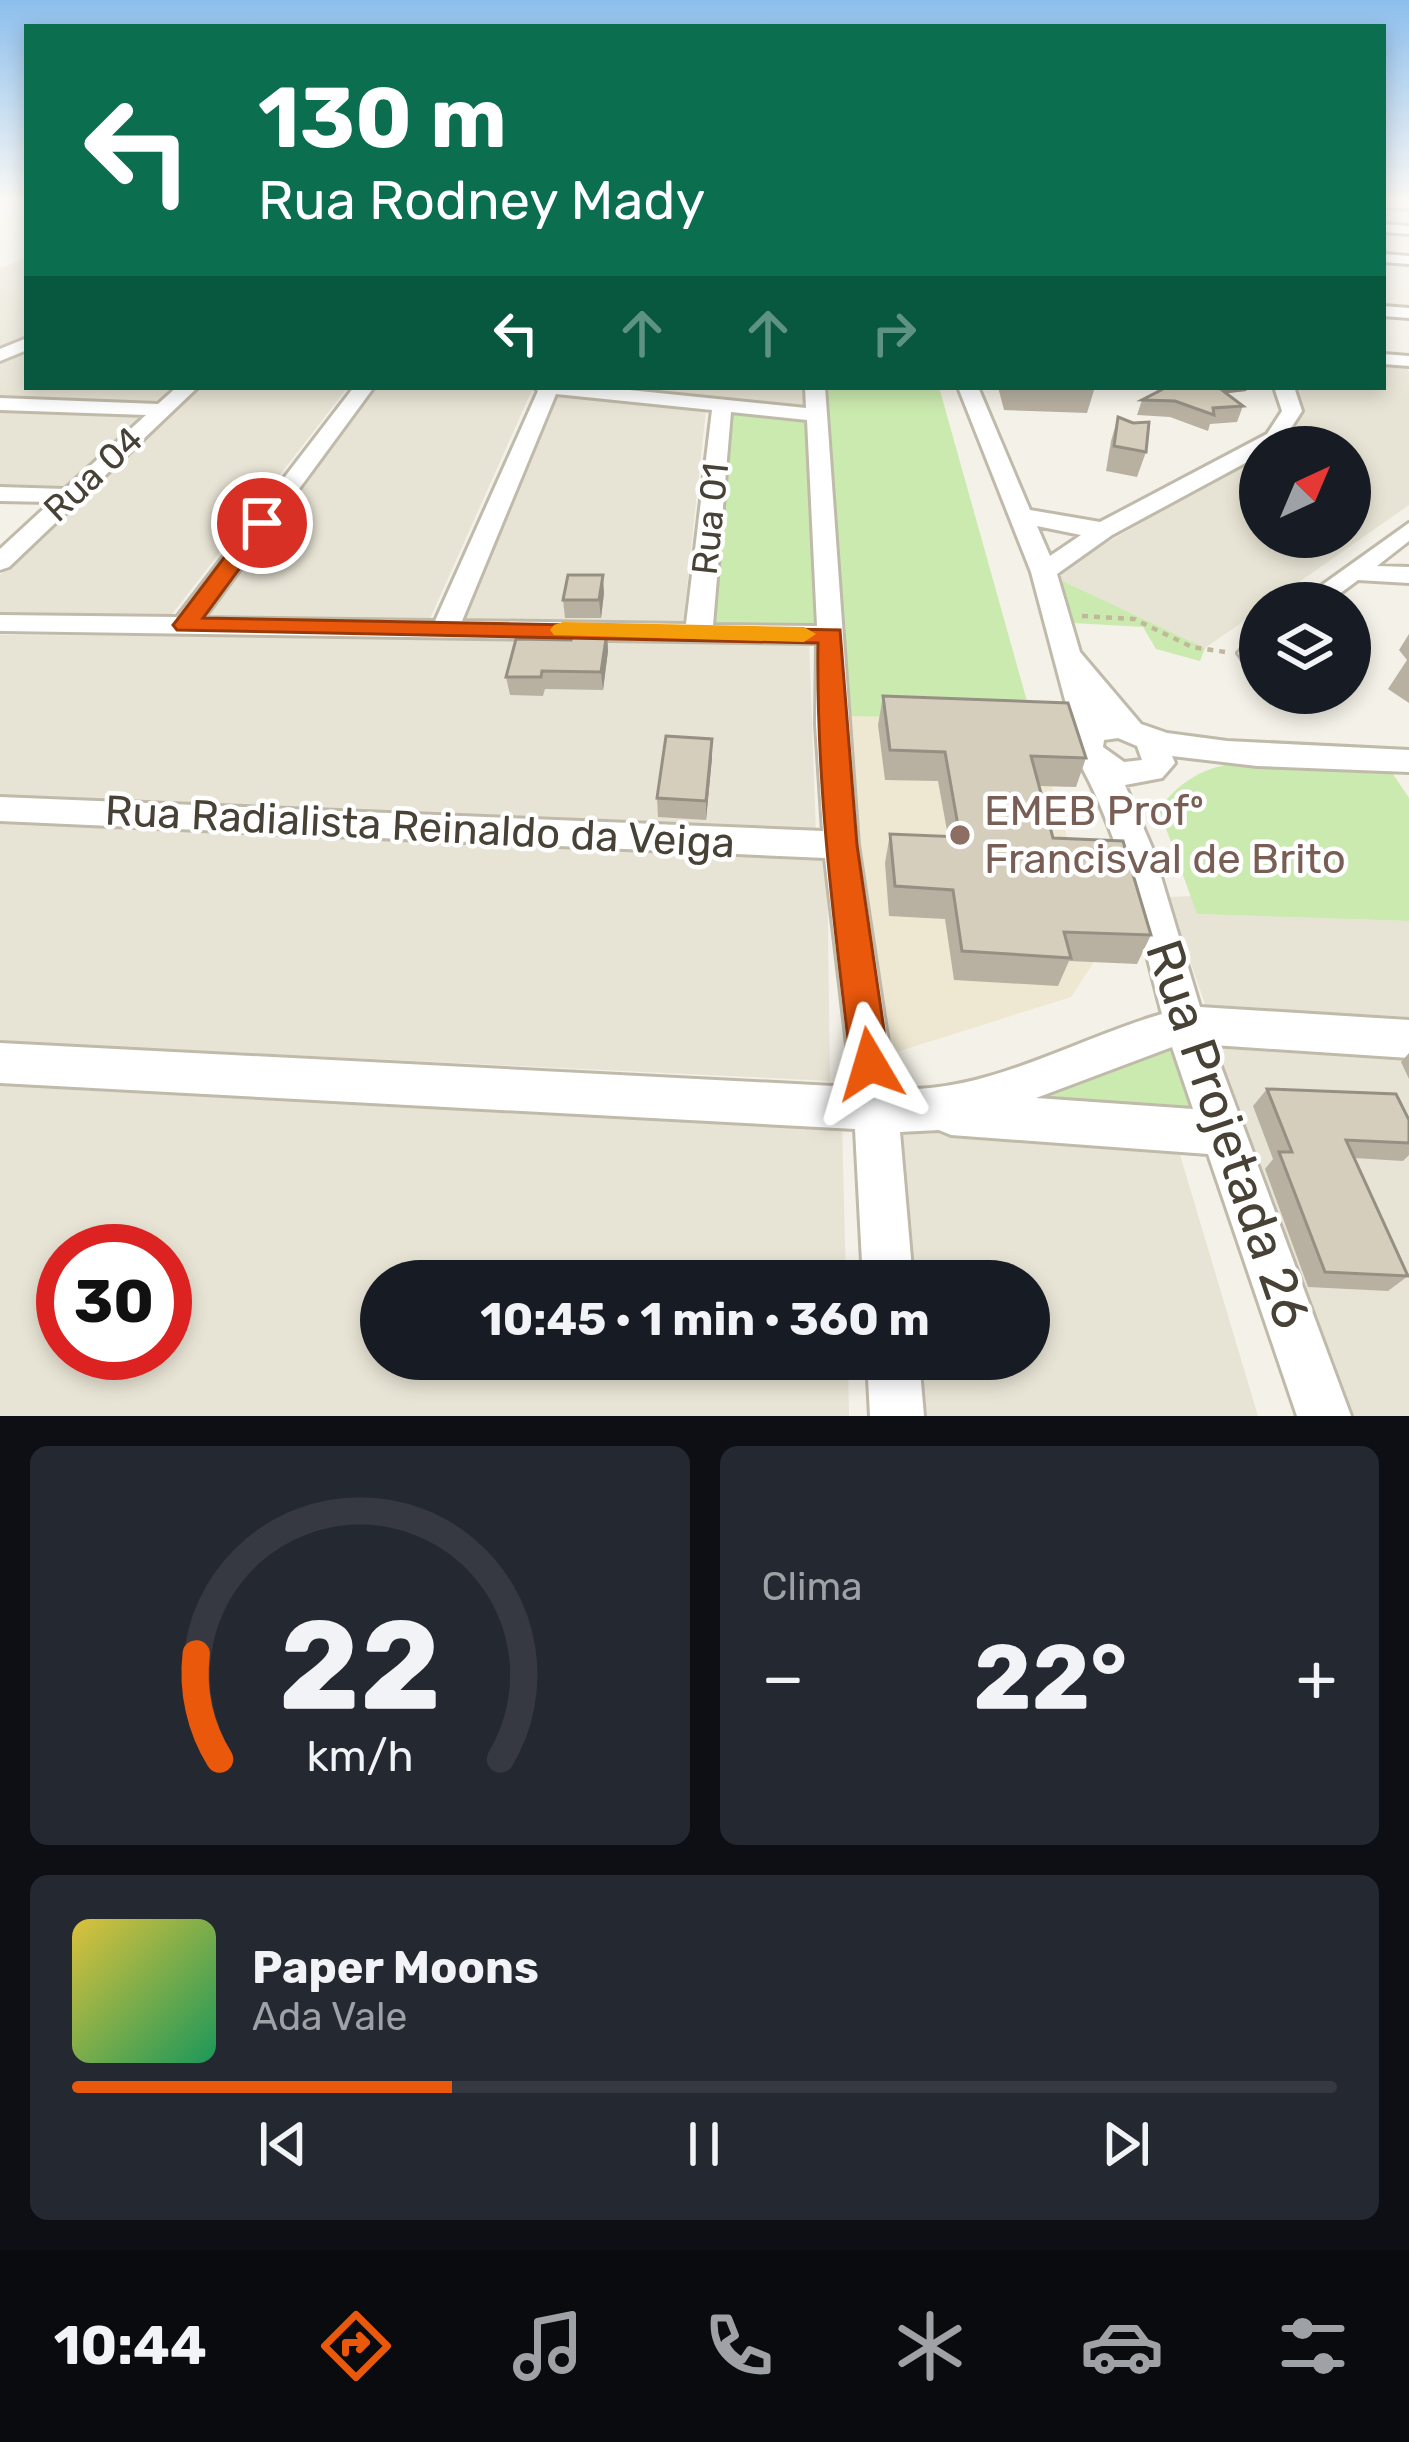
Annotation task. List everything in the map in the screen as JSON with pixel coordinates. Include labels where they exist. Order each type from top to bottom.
[{"type":"street","name":"Rua 04","points":[[0,562],[185,390]]},
{"type":"street","points":[[185,625],[362,390]]},
{"type":"street","points":[[445,629],[545,390]]},
{"type":"street","points":[[572,390],[722,407],[815,401],[841,845],[875,1108],[886,1260]]},
{"type":"street","name":"Rua Projetada 26","points":[[969,390],[1044,572],[1095,749],[1136,850],[1185,1024],[1324,1416]]},
{"type":"street","points":[[1044,572],[1104,530],[1275,437],[1292,411],[1285,390]]},
{"type":"street","points":[[0,404],[162,410]]},
{"type":"street","name":"Rua 01","points":[[698,631],[722,407]]},
{"type":"street","points":[[0,494],[66,496]]},
{"type":"street","points":[[1019,514],[1104,530]]},
{"type":"street","points":[[1338,582],[1409,530]]},
{"type":"street","points":[[1351,572],[1409,575]]},
{"type":"street","points":[[0,622],[831,635]]},
{"type":"street","points":[[1069,650],[1148,751]]},
{"type":"street","points":[[1148,751],[1133,775],[1095,749],[1107,726],[1148,751],[1409,761]]},
{"type":"street","name":"Rua Projetada 26","points":[[1136,850],[1136,808],[1148,751]]},
{"type":"street","name":"Rua Radialista Reinaldo da Veiga","points":[[0,809],[841,845]]},
{"type":"street","points":[[927,1112],[991,1096],[1107,1049],[1185,1024],[1409,1039]]},
{"type":"street","points":[[0,1063],[875,1108],[1227,1133]]},
{"type":"street","points":[[894,1380],[897,1416]]},
{"type":"path","points":[[1058,614],[1134,619],[1204,651],[1239,650]]},
{"type":"shaded area","points":[[24,267],[24,337],[0,349],[0,269]]},
{"type":"shaded area","points":[[24,348],[24,390],[172,390],[153,406],[0,401],[0,359]]},
{"type":"shaded area","points":[[1386,361],[1403,363],[1409,372],[1409,505],[1371,532],[1371,426],[1298,424],[1301,413],[1291,390],[1386,390]]},
{"type":"shaded area","points":[[193,390],[346,390],[169,618],[0,616],[0,575]]},
{"type":"shaded area","points":[[370,390],[532,390],[429,621],[203,617]]},
{"type":"shaded area","points":[[625,390],[805,390],[808,411]]},
{"type":"shaded area","points":[[553,393],[706,410],[683,624],[459,622]]},
{"type":"shaded area","points":[[0,408],[144,414],[59,492],[0,489]]},
{"type":"shaded area","points":[[1239,467],[1239,558],[1333,558],[1299,582],[1239,582],[1239,625],[1205,648],[1050,575]]},
{"type":"shaded area","points":[[0,635],[809,640],[816,833],[0,797]]},
{"type":"shaded area","name":"EMEB Profº Francisval de Brito","points":[[840,716],[1032,719],[1101,951],[1071,997],[884,1056]]},
{"type":"shaded area","points":[[0,817],[827,852],[830,1081],[0,1041]]},
{"type":"shaded area","points":[[1192,896],[1198,914],[1409,921],[1409,1017],[1206,1007],[1168,897]]},
{"type":"shaded area","points":[[1198,1033],[1409,1049],[1409,1416],[1335,1416]]},
{"type":"shaded area","points":[[0,1078],[842,1122],[845,1260],[360,1260],[360,1380],[848,1380],[849,1416],[0,1416]]},
{"type":"shaded area","points":[[891,1127],[1178,1148],[1258,1416],[911,1416],[908,1380],[1050,1380],[1050,1260],[900,1260]]},
{"type":"green space","points":[[818,390],[940,390],[1032,719],[840,716]]},
{"type":"green space","points":[[728,410],[805,417],[817,626],[708,625]]},
{"type":"green space","points":[[1050,575],[1205,648],[1200,661],[1156,649],[1143,627],[1073,623]]},
{"type":"green space","points":[[1260,761],[1389,768],[1409,798],[1409,921],[1197,914],[1159,809],[1180,786],[1204,772]]},
{"type":"green space","points":[[1172,1037],[1197,1121],[997,1111]]},
{"type":"building","points":[[1161,390],[1222,390],[1243,406],[1213,408],[1214,415],[1175,401],[1142,400]]},
{"type":"building","points":[[1118,417],[1149,422],[1146,452],[1114,446]]},
{"type":"building","points":[[568,575],[603,575],[599,600],[563,600]]},
{"type":"building","points":[[574,625],[607,632],[601,672],[542,671],[541,677],[506,677],[516,639],[571,640]]},
{"type":"building","points":[[883,696],[1068,703],[1086,758],[1031,756],[1053,838],[1123,841],[1151,935],[1064,932],[1071,958],[962,951],[953,890],[895,886],[890,834],[960,837],[945,752],[890,750]]},
{"type":"building","points":[[666,736],[712,739],[706,801],[657,798]]},
{"type":"building","points":[[1267,1089],[1396,1094],[1409,1120],[1409,1143],[1346,1140],[1408,1276],[1325,1272],[1279,1152],[1292,1152]]},
{"type":"slow traffic","points":[[563,630],[804,634]]},
{"type":"place","name":"EMEB Profº Francisval de Brito","points":[[960,835]]},
{"type":"route","points":[[262,523],[185,625],[831,635],[831,724],[841,845],[870,1064]]}]
